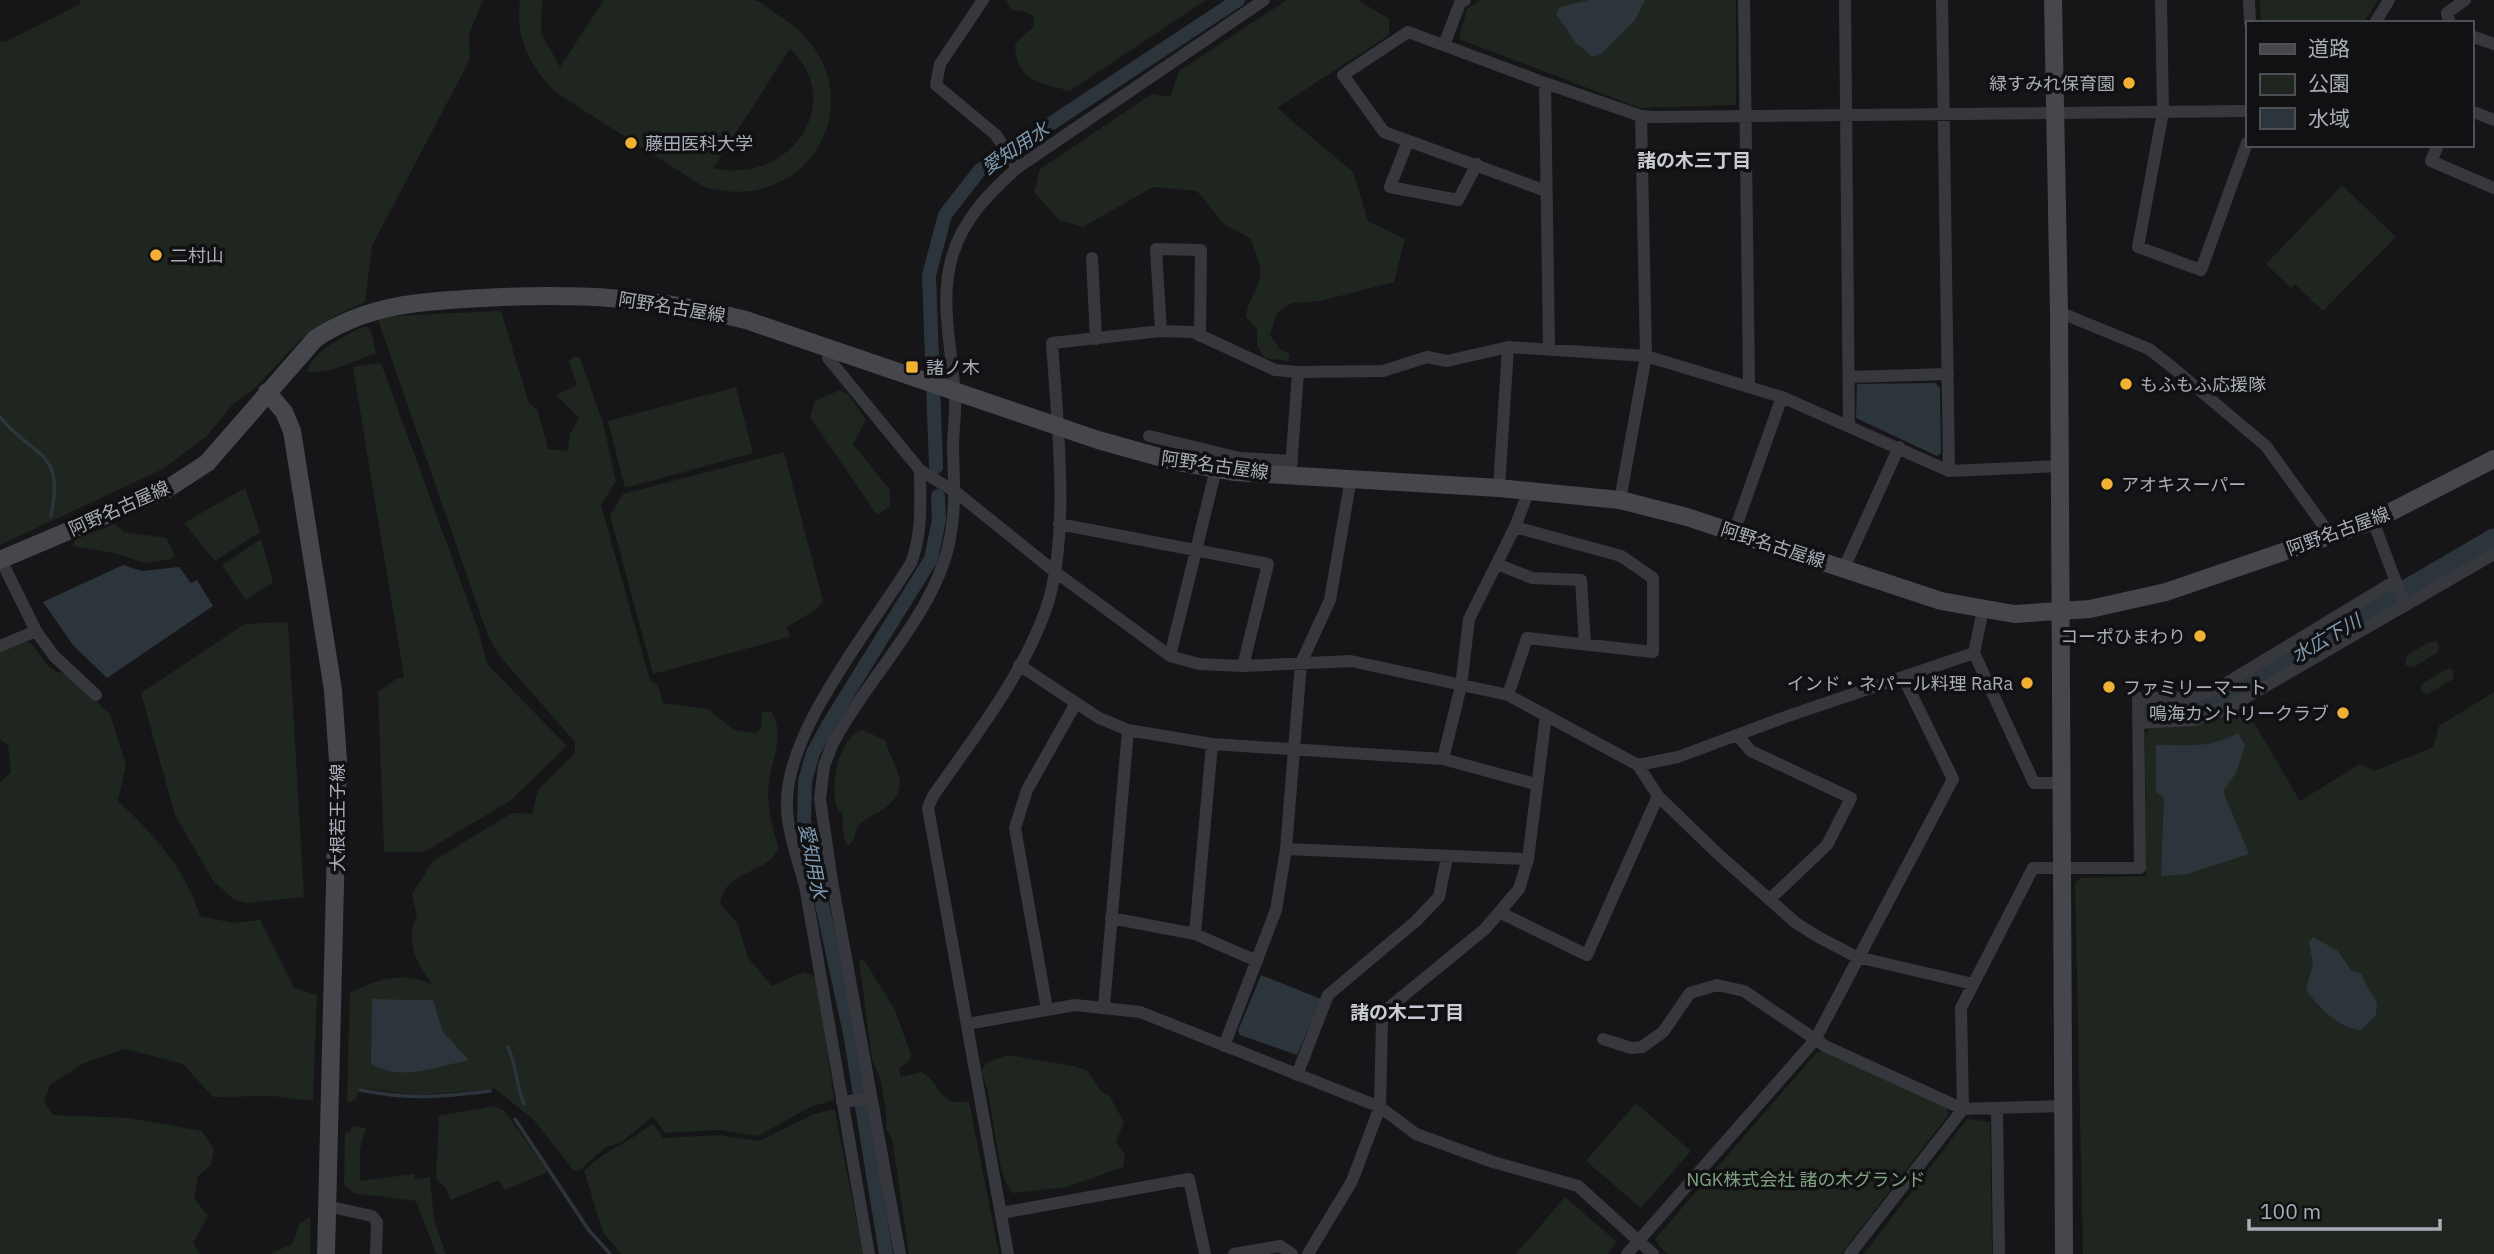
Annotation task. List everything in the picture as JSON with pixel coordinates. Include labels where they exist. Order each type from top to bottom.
[{"type":"main road","points":[[2053,0],[2059,312],[2061,1106],[2064,1254]]},
{"type":"main road","name":"阿野名古屋線","points":[[1,560],[167,489],[207,463],[315,339],[337,324],[377,309],[413,302],[572,294],[691,306],[830,347],[1152,456],[1216,469],[1291,468],[1351,478],[1620,500],[1734,532],[1941,601],[2014,614],[2060,612],[2122,604],[2166,592],[2373,521],[2494,459]]},
{"type":"main road","name":"大根若王子線","points":[[267,392],[284,412],[292,431],[334,702],[338,830],[326,1254]]},
{"type":"street","points":[[983,0],[940,64],[936,85],[986,127],[1016,166]]},
{"type":"street","points":[[900,1254],[868,1098],[830,881],[820,799],[824,766],[843,725],[937,582],[949,544],[957,493],[947,314],[952,256],[974,212],[1016,166],[1264,0]]},
{"type":"street","points":[[1444,46],[1460,3],[1465,0]]},
{"type":"street","points":[[1744,0],[1749,385]]},
{"type":"street","points":[[1845,0],[1849,426]]},
{"type":"street","points":[[1942,0],[1949,471]]},
{"type":"street","points":[[2161,0],[2163,112],[2138,247],[2201,270],[2246,146]]},
{"type":"street","points":[[2249,0],[2250,21]]},
{"type":"street","points":[[2376,21],[2389,0]]},
{"type":"street","points":[[2449,21],[2447,13],[2465,0]]},
{"type":"street","points":[[1546,191],[1384,132],[1377,126],[1343,75],[1408,32],[1641,116],[2246,111]]},
{"type":"street","points":[[2473,38],[2494,44]]},
{"type":"street","points":[[1545,83],[1549,349]]},
{"type":"street","points":[[2473,112],[2494,120]]},
{"type":"street","points":[[1620,500],[1646,356],[1641,116]]},
{"type":"street","points":[[1408,141],[1390,187],[1458,200],[1478,164]]},
{"type":"street","points":[[2437,147],[2431,161],[2494,188]]},
{"type":"street","points":[[1161,331],[1156,249],[1201,250],[1200,336]]},
{"type":"street","points":[[1092,258],[1096,339]]},
{"type":"street","points":[[2059,312],[2149,349],[2266,446],[2331,536]]},
{"type":"street","points":[[1008,1254],[928,808],[933,796],[1020,665],[1046,608],[1054,571],[1059,524],[1058,426],[1052,343],[1161,331],[1192,332],[1275,370],[1298,372],[1383,371],[1427,357],[1447,361],[1507,346],[1646,356],[1782,397],[1949,471],[2060,466]]},
{"type":"street","points":[[1499,488],[1507,346]]},
{"type":"street","points":[[830,347],[828,358],[920,470],[957,493],[1054,571],[1170,656],[1199,664],[1243,666],[1351,661],[1508,695],[1638,765],[1658,796],[1796,923],[1857,957],[1973,984]]},
{"type":"street","points":[[1149,436],[1291,468],[1298,372]]},
{"type":"street","points":[[1849,377],[1948,374]]},
{"type":"street","points":[[1734,532],[1782,397]]},
{"type":"street","points":[[1844,568],[1899,447]]},
{"type":"street","points":[[1170,656],[1198,553],[1216,469]]},
{"type":"street","points":[[870,1254],[806,885],[790,834],[787,806],[794,758],[814,715],[911,563],[919,542],[922,518],[920,470]]},
{"type":"street","points":[[1224,1046],[1276,910],[1286,849],[1301,663],[1329,600],[1351,478]]},
{"type":"street","points":[[1443,759],[1461,686],[1469,619],[1515,527],[1529,491]]},
{"type":"street","points":[[2373,521],[2404,604]]},
{"type":"street","points":[[1059,524],[1268,565],[1243,666]]},
{"type":"street","points":[[1508,695],[1527,638],[1653,652],[1653,578],[1621,556],[1515,527]]},
{"type":"street","points":[[2139,723],[2194,720],[2213,715],[2494,554]]},
{"type":"street","points":[[1,560],[36,631],[54,656],[96,695]]},
{"type":"street","points":[[1497,564],[1532,578],[1581,580],[1585,644]]},
{"type":"street","points":[[1850,1254],[1963,1109],[1961,1008],[2033,868],[2140,868],[2137,698],[2192,697],[2215,690],[2395,583]]},
{"type":"street","points":[[1983,610],[1974,653],[2034,783],[2060,783]]},
{"type":"street","points":[[0,646],[36,631]]},
{"type":"street","points":[[1638,765],[1678,757],[1974,653]]},
{"type":"street","points":[[1020,665],[1100,718],[1128,730],[1212,744],[1294,747],[1443,759],[1535,785]]},
{"type":"street","points":[[1627,1254],[1815,1040],[1953,779],[1903,677]]},
{"type":"street","points":[[1047,1010],[1015,828],[1027,790],[1076,703]]},
{"type":"street","points":[[1308,1254],[1352,1181],[1380,1107],[1382,1020],[1386,1010],[1501,913],[1519,889],[1528,859],[1535,785],[1546,715]]},
{"type":"street","points":[[1104,1006],[1128,730]]},
{"type":"street","points":[[1737,735],[1751,751],[1851,798],[1826,845],[1770,899]]},
{"type":"street","points":[[1195,934],[1212,744]]},
{"type":"street","points":[[1501,913],[1587,955],[1658,796]]},
{"type":"street","points":[[1286,849],[1528,859]]},
{"type":"street","points":[[1297,1075],[1328,995],[1416,921],[1439,897],[1447,857]]},
{"type":"street","points":[[806,885],[830,881]]},
{"type":"street","points":[[1111,918],[1195,934],[1256,961]]},
{"type":"street","points":[[1603,1039],[1631,1048],[1642,1047],[1663,1032],[1690,993],[1717,985],[1744,991],[1815,1040],[1963,1109],[2061,1106]]},
{"type":"street","points":[[967,1024],[1075,1005],[1104,1006],[1140,1012],[1380,1107],[1416,1134],[1493,1162],[1578,1185],[1653,1254]]},
{"type":"street","points":[[844,1101],[868,1098]]},
{"type":"street","points":[[1997,1108],[1999,1254]]},
{"type":"street","points":[[1001,1213],[1189,1179],[1205,1254]]},
{"type":"street","points":[[327,1206],[372,1216],[377,1222],[376,1254]]},
{"type":"street","points":[[1234,1254],[1280,1245],[1292,1254]]},
{"type":"green space","points":[[80,0],[483,0],[469,34],[470,59],[372,246],[365,302],[337,315],[301,339],[253,390],[233,404],[207,436],[163,469],[0,545],[0,41],[5,42],[80,4]]},
{"type":"green space","points":[[520,0],[542,0],[541,33],[560,67],[604,0],[757,1],[781,17],[811,44],[827,75],[831,108],[823,138],[805,164],[778,183],[744,192],[704,187],[558,94],[532,63],[522,40]],"holes":[[[790,49],[806,70],[813,92],[811,114],[802,135],[787,152],[766,164],[741,170],[713,168]]]},
{"type":"green space","points":[[1006,0],[1206,0],[1070,91],[1039,82],[1024,73],[1016,56],[1015,44],[1034,26],[1034,17],[1026,12],[1012,10]]},
{"type":"green space","points":[[1287,0],[1358,0],[1389,19],[1389,35],[1277,108],[1353,172],[1368,221],[1405,239],[1394,282],[1320,301],[1292,303],[1277,313],[1270,335],[1280,349],[1290,354],[1288,361],[1265,358],[1257,346],[1257,329],[1246,317],[1260,274],[1251,239],[1224,224],[1197,191],[1153,187],[1083,227],[1059,220],[1034,192],[1040,169],[1152,94],[1170,97],[1179,71]]},
{"type":"green space","points":[[1480,0],[1736,0],[1736,105],[1640,108],[1459,39],[1467,9]]},
{"type":"green space","points":[[2260,0],[2378,0],[2364,21],[2261,21]]},
{"type":"green space","points":[[2342,185],[2396,237],[2323,311],[2295,284],[2291,288],[2266,264]]},
{"type":"green space","points":[[501,311],[529,403],[538,411],[548,449],[568,451],[570,434],[579,418],[556,395],[577,385],[569,361],[575,356],[580,358],[603,423],[616,481],[601,505],[650,680],[658,685],[663,703],[708,709],[734,730],[755,733],[761,728],[762,712],[771,711],[775,720],[778,738],[768,798],[779,848],[765,864],[730,884],[720,903],[738,924],[748,958],[772,986],[804,972],[817,978],[834,1100],[810,1107],[758,1136],[719,1130],[665,1133],[653,1116],[622,1142],[606,1147],[579,1171],[574,1171],[533,1119],[495,1089],[419,1095],[360,1088],[356,1099],[347,1103],[350,993],[391,978],[411,978],[432,984],[417,961],[411,934],[417,917],[412,894],[433,861],[512,813],[532,814],[538,790],[575,753],[575,742],[498,654],[487,633],[378,320],[390,316]],"holes":[[[372,999],[432,1000],[443,1032],[468,1060]]]},
{"type":"green space","points":[[365,326],[371,330],[376,354],[333,369],[307,371],[323,350]]},
{"type":"green space","points":[[381,363],[478,629],[487,664],[567,746],[510,801],[424,852],[384,852],[378,692],[396,679],[404,678],[353,367]]},
{"type":"green space","points":[[736,387],[753,453],[625,488],[608,421]]},
{"type":"green space","points":[[840,390],[848,394],[866,420],[853,444],[890,490],[890,506],[877,515],[810,417],[815,401]]},
{"type":"green space","points":[[784,452],[823,601],[817,609],[787,627],[790,637],[653,674],[610,515],[623,494]]},
{"type":"green space","points":[[245,488],[260,532],[215,561],[184,523]]},
{"type":"green space","points":[[115,524],[124,532],[166,538],[175,555],[172,559],[145,563],[113,553],[73,546],[75,539]]},
{"type":"green space","points":[[261,539],[273,582],[246,600],[222,565]]},
{"type":"green space","points":[[288,622],[304,897],[247,903],[235,900],[214,882],[175,815],[141,693],[245,624]]},
{"type":"green space","points":[[25,641],[31,643],[47,665],[57,672],[67,673],[110,714],[126,765],[118,801],[167,853],[186,883],[200,916],[233,923],[260,920],[294,988],[317,995],[313,1101],[272,1096],[213,1097],[183,1064],[125,1049],[82,1064],[50,1085],[44,1102],[54,1115],[128,1118],[202,1131],[214,1150],[211,1165],[198,1176],[194,1198],[208,1216],[193,1243],[200,1254],[0,1254],[0,782],[11,772],[8,745],[0,739],[0,651]]},
{"type":"green space","points":[[2436,641],[2438,652],[2414,667],[2405,665],[2407,655]]},
{"type":"green space","points":[[2449,668],[2454,671],[2453,679],[2427,695],[2421,692],[2421,684]]},
{"type":"green space","name":"鳴海カントリークラブ","points":[[2494,692],[2494,1254],[2083,1254],[2075,883],[2080,878],[2146,876],[2145,734],[2149,729],[2194,725],[2243,704],[2300,801],[2360,764],[2374,771],[2433,747],[2439,726]]},
{"type":"green space","points":[[862,730],[885,740],[900,784],[893,800],[861,823],[848,846],[844,836],[842,813],[835,798],[835,775],[847,742]]},
{"type":"green space","points":[[859,959],[864,960],[895,1010],[911,1055],[909,1061],[899,1068],[901,1077],[921,1072],[946,1098],[951,1101],[969,1101],[999,1254],[909,1254],[892,1138],[886,1129],[886,1111],[880,1078],[872,1060]]},
{"type":"green space","name":"NGK株式会社 諸の木グランド","points":[[1825,1051],[1946,1106],[1949,1114],[1841,1254],[1668,1254],[1658,1245],[1656,1238],[1817,1052]]},
{"type":"green space","points":[[1008,1055],[1074,1066],[1088,1071],[1100,1090],[1110,1097],[1124,1122],[1116,1142],[1125,1154],[1123,1167],[1067,1187],[1013,1193],[1002,1170],[990,1101],[981,1072],[986,1063]]},
{"type":"green space","points":[[1636,1103],[1691,1151],[1641,1208],[1586,1161]]},
{"type":"green space","points":[[494,1106],[505,1111],[548,1172],[505,1190],[499,1180],[451,1200],[446,1188],[436,1179],[439,1116]]},
{"type":"green space","points":[[835,1111],[863,1254],[621,1254],[603,1232],[584,1171],[599,1158],[649,1126],[653,1124],[663,1138],[719,1135],[759,1141],[814,1114]]},
{"type":"green space","points":[[1967,1119],[1990,1122],[1992,1254],[1864,1254]]},
{"type":"green space","points":[[352,1126],[366,1128],[360,1149],[360,1181],[414,1174],[415,1179],[430,1177],[434,1220],[446,1254],[436,1254],[416,1201],[354,1193],[344,1185],[345,1133],[350,1132]]},
{"type":"green space","points":[[1565,1197],[1617,1242],[1607,1254],[1516,1254]]},
{"type":"green space","points":[[310,1217],[310,1254],[270,1254],[292,1244],[300,1223]]},
{"type":"water","points":[[1589,0],[1645,0],[1635,20],[1601,54],[1593,57],[1576,43],[1556,14],[1560,7]]},
{"type":"water","points":[[1935,383],[1940,388],[1941,453],[1937,456],[1856,418],[1857,384]]},
{"type":"water","points":[[123,565],[142,571],[179,567],[191,583],[197,580],[213,606],[107,678],[73,645],[43,602]]},
{"type":"water","points":[[2238,733],[2245,745],[2236,773],[2223,791],[2249,854],[2187,874],[2161,876],[2164,797],[2156,792],[2156,745],[2207,744]]},
{"type":"water","points":[[2313,937],[2338,951],[2351,970],[2361,974],[2377,1004],[2376,1015],[2361,1030],[2337,1021],[2323,1010],[2306,990],[2313,964],[2309,942]]},
{"type":"water","points":[[1261,975],[1321,999],[1297,1055],[1240,1035],[1238,1031]]},
{"type":"water","points":[[372,999],[433,1000],[443,1032],[469,1060],[406,1072],[381,1069],[371,1063]]},
{"type":"waterway","name":"愛知用水","points":[[936,467],[929,275],[945,215],[979,171],[1238,0]]},
{"type":"waterway","points":[[0,417],[44,457],[50,466],[54,478],[51,516]]},
{"type":"waterway","name":"愛知用水","points":[[886,1254],[850,1033],[804,821],[805,781],[813,753],[827,727],[931,559],[939,520],[938,496]]},
{"type":"waterway","name":"水広下川","points":[[2150,711],[2196,709],[2222,699],[2494,540]]},
{"type":"waterway","points":[[508,1047],[524,1104]]},
{"type":"waterway","points":[[360,1090],[425,1096],[490,1091]]},
{"type":"waterway","points":[[515,1119],[588,1229],[610,1254]]},
{"type":"place","name":"緑すみれ保育園","points":[[2129,83]]},
{"type":"place","name":"藤田医科大学","points":[[631,143]]},
{"type":"place","name":"二村山","points":[[156,255]]},
{"type":"place","name":"諸ノ木","points":[[912,367]]},
{"type":"place","name":"もふもふ応援隊","points":[[2126,384]]},
{"type":"place","name":"アオキスーパー","points":[[2107,484]]},
{"type":"place","name":"コーポひまわり","points":[[2200,636]]},
{"type":"place","name":"インド・ネパール料理 RaRa","points":[[2027,683]]},
{"type":"place","name":"ファミリーマート","points":[[2109,687]]},
{"type":"place","name":"鳴海カントリークラブ","points":[[2343,713]]},
{"type":"district","name":"諸の木三丁目","points":[[1694,160]]},
{"type":"district","name":"諸の木二丁目","points":[[1407,1012]]}]
